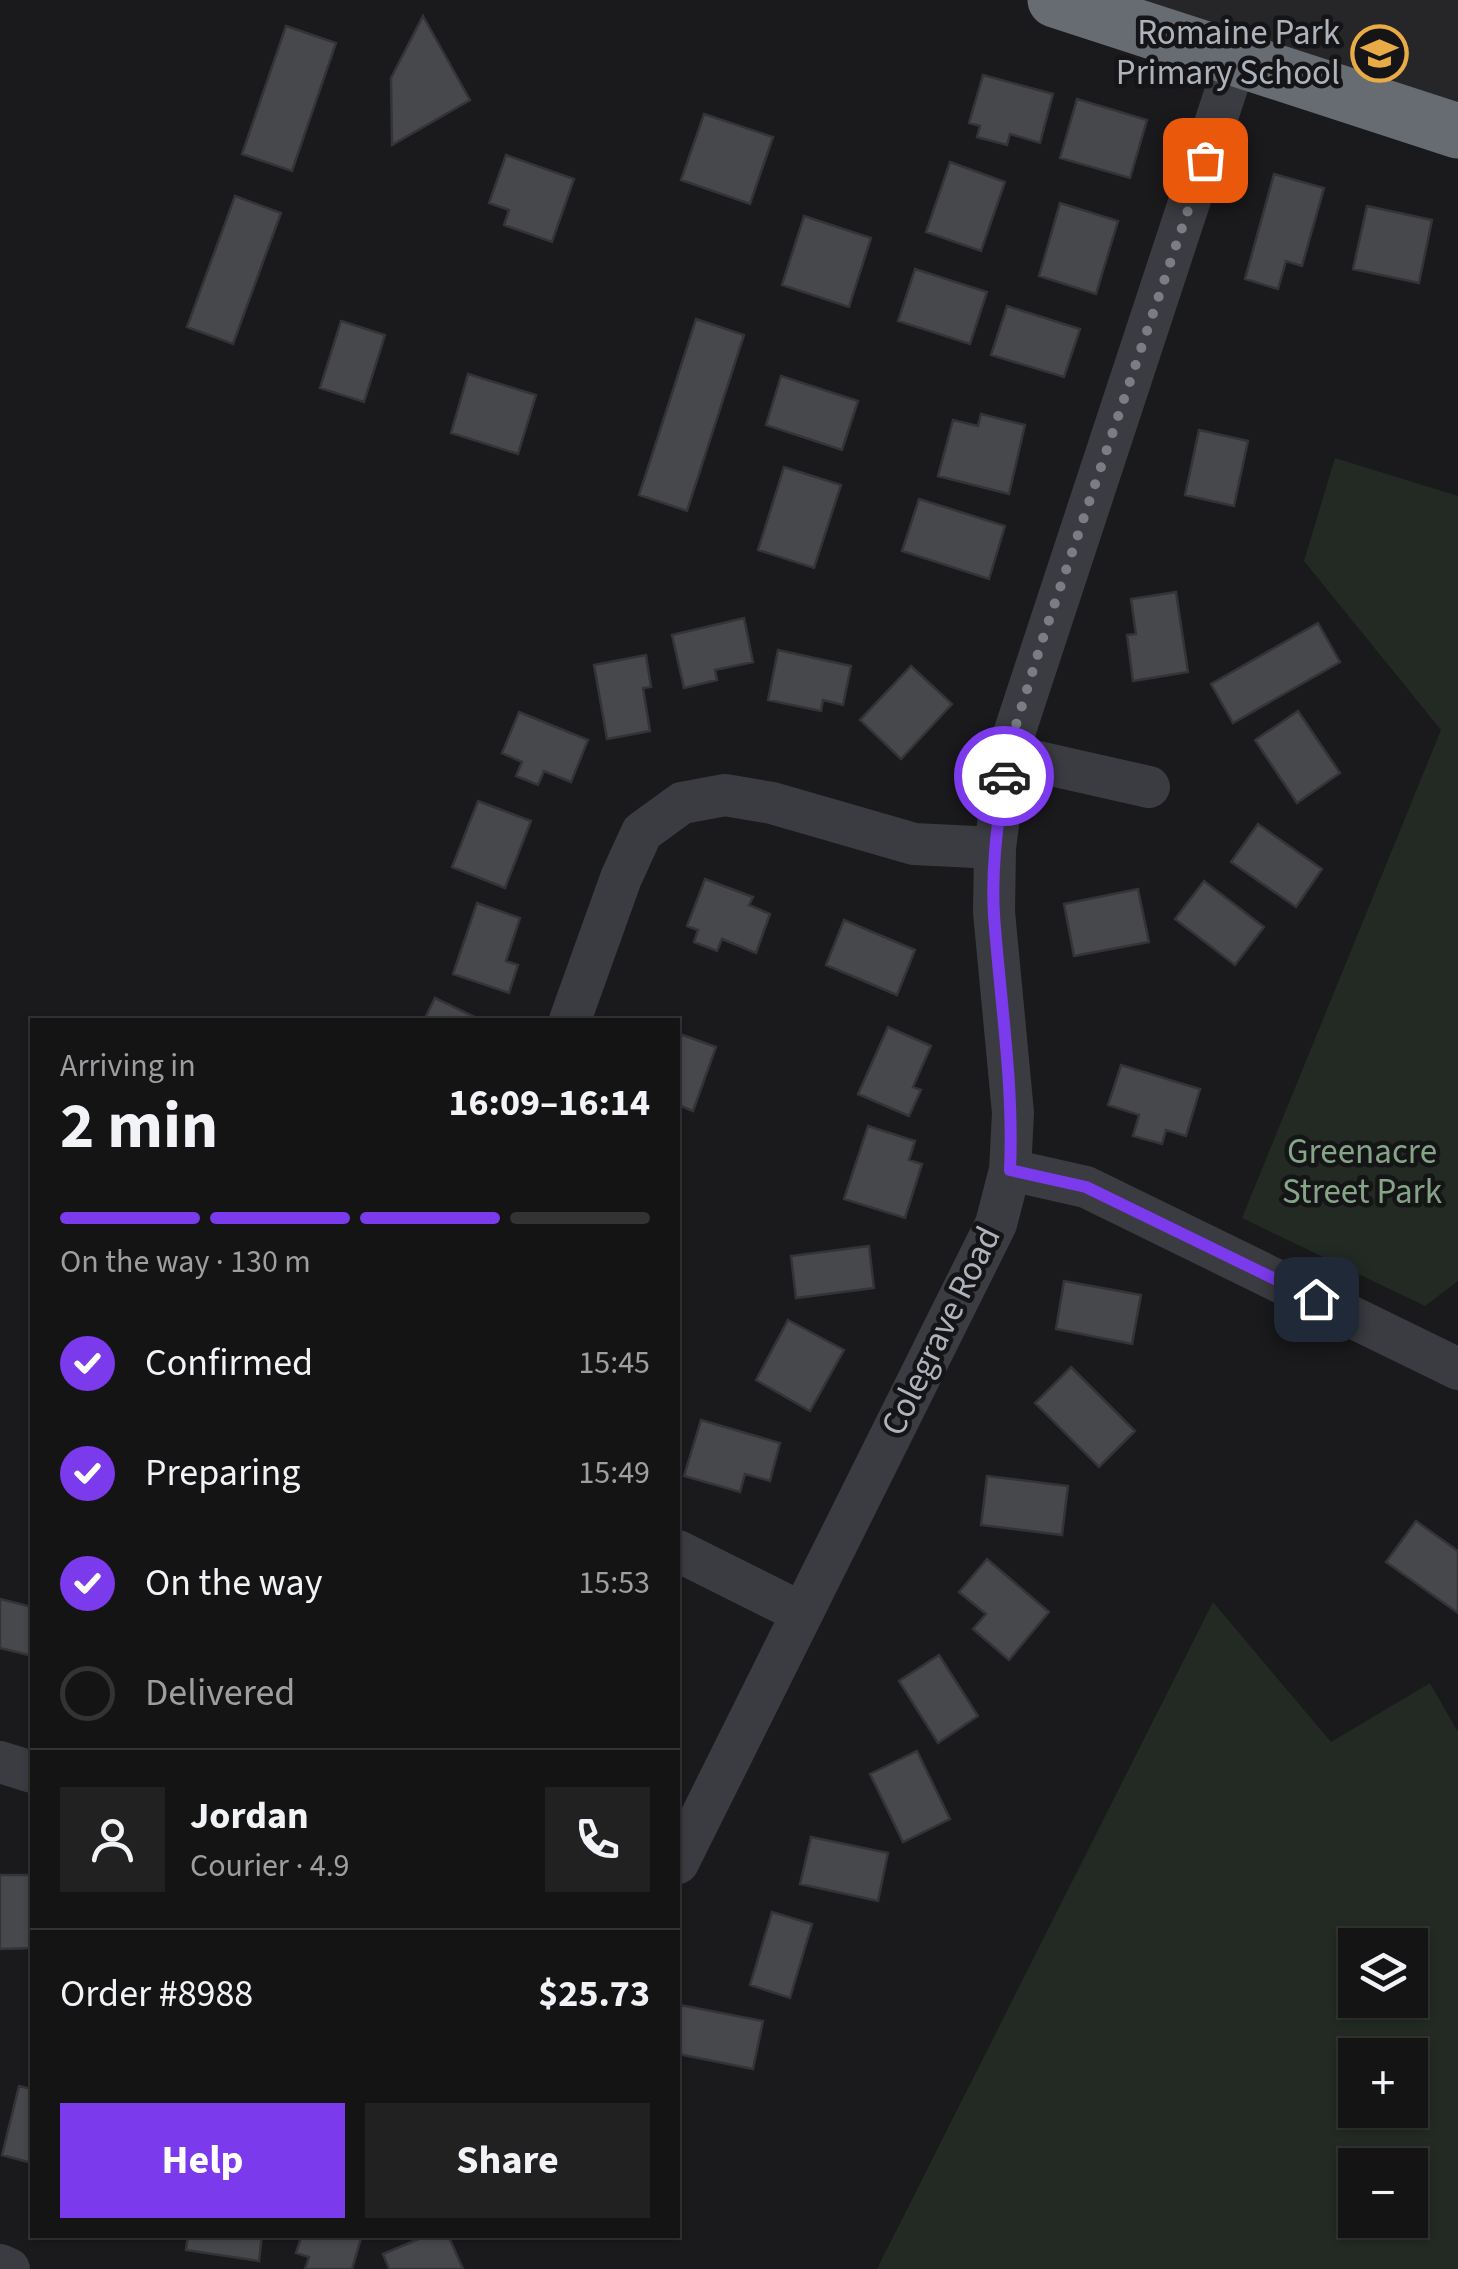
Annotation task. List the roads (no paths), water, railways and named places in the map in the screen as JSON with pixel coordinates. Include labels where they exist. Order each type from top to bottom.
[{"type":"highway","points":[[1055,0],[1458,131]]},
{"type":"street","name":"Colegrave Road","points":[[680,1859],[996,1224],[1010,1170],[1013,1113],[994,912],[994,848],[1007,754],[1236,60]]},
{"type":"street","points":[[1007,754],[1149,787]]},
{"type":"street","points":[[571,1018],[621,878],[642,832],[682,803],[725,795],[772,803],[914,844],[994,848]]},
{"type":"street","points":[[1010,1170],[1086,1187],[1458,1369]]},
{"type":"street","points":[[680,1552],[802,1612]]},
{"type":"street","points":[[0,1762],[30,1771]]},
{"type":"street","points":[[0,2265],[9,2269]]},
{"type":"place","name":"Romaine Park Primary School","points":[[1379,53]]},
{"type":"park label","name":"Greenacre Street Park","points":[[1362,1172]]}]
